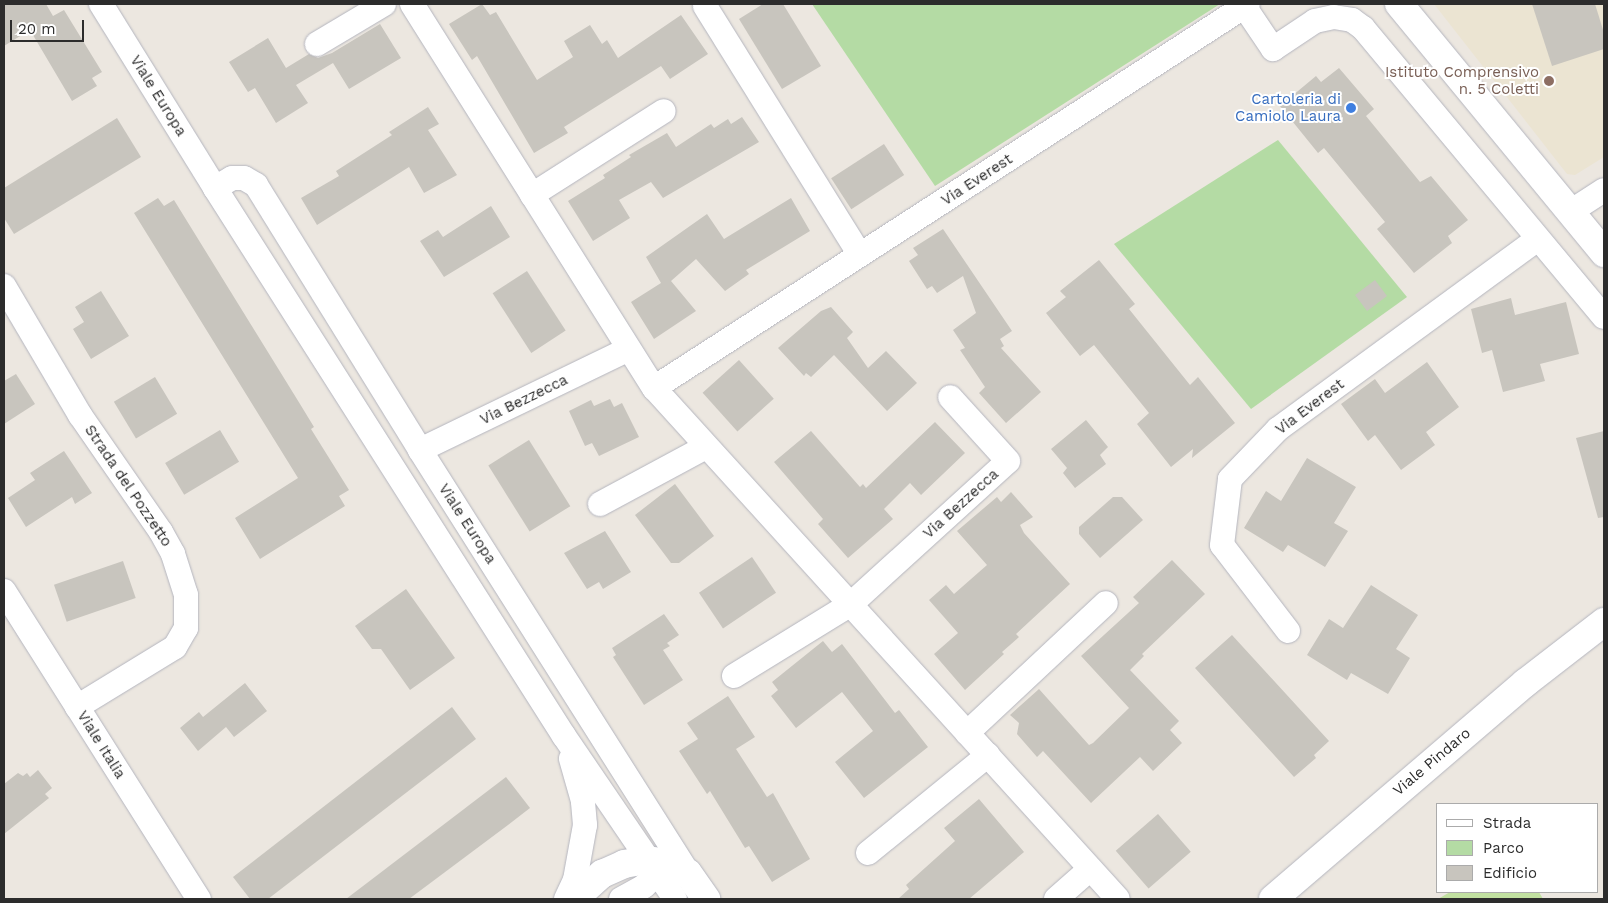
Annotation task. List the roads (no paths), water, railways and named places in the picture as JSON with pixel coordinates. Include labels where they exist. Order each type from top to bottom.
[{"type":"street","name":"Viale Europa","points":[[101,4],[215,188],[564,736],[665,862],[706,899]]},
{"type":"street","points":[[317,44],[384,4]]},
{"type":"street","points":[[1399,4],[1604,253]]},
{"type":"street","points":[[414,5],[628,350],[654,388],[1118,899]]},
{"type":"street","name":"Via Everest","points":[[654,388],[1246,5],[1273,49],[1315,21],[1334,16],[1352,20],[1363,28],[1604,317]]},
{"type":"street","points":[[705,6],[860,254]]},
{"type":"street","points":[[532,195],[664,111]]},
{"type":"street","name":"Viale Europa","points":[[215,188],[232,178],[244,178],[256,185],[420,450],[665,862],[675,899]]},
{"type":"street","points":[[1570,212],[1604,190]]},
{"type":"street","name":"Via Everest","points":[[1288,631],[1222,545],[1230,479],[1278,429],[1538,238]]},
{"type":"street","name":"Strada del Pozzetto","points":[[4,286],[80,415],[161,532],[173,554],[186,595],[186,628],[175,647],[76,707]]},
{"type":"street","name":"Via Bezzecca","points":[[420,450],[628,350]]},
{"type":"street","name":"Via Bezzecca","points":[[734,676],[851,604],[1008,461],[950,398]]},
{"type":"street","points":[[600,504],[706,447]]},
{"type":"street","name":"Viale Italia","points":[[4,591],[199,899]]},
{"type":"street","points":[[967,732],[1106,603]]},
{"type":"street","name":"Viale Pindaro","points":[[1273,899],[1526,682],[1601,625]]},
{"type":"street","points":[[564,736],[583,800],[585,825],[575,880],[566,899]]},
{"type":"street","points":[[868,852],[988,755]]},
{"type":"street","points":[[574,899],[602,874],[624,864],[665,862]]},
{"type":"street","points":[[621,899],[665,862]]},
{"type":"street","points":[[1056,899],[1090,868]]},
{"type":"place","name":"Istituto Comprensivo n. 5 Coletti","points":[[1549,81]]},
{"type":"place","name":"Cartoleria di Camiolo Laura","points":[[1351,108]]}]
